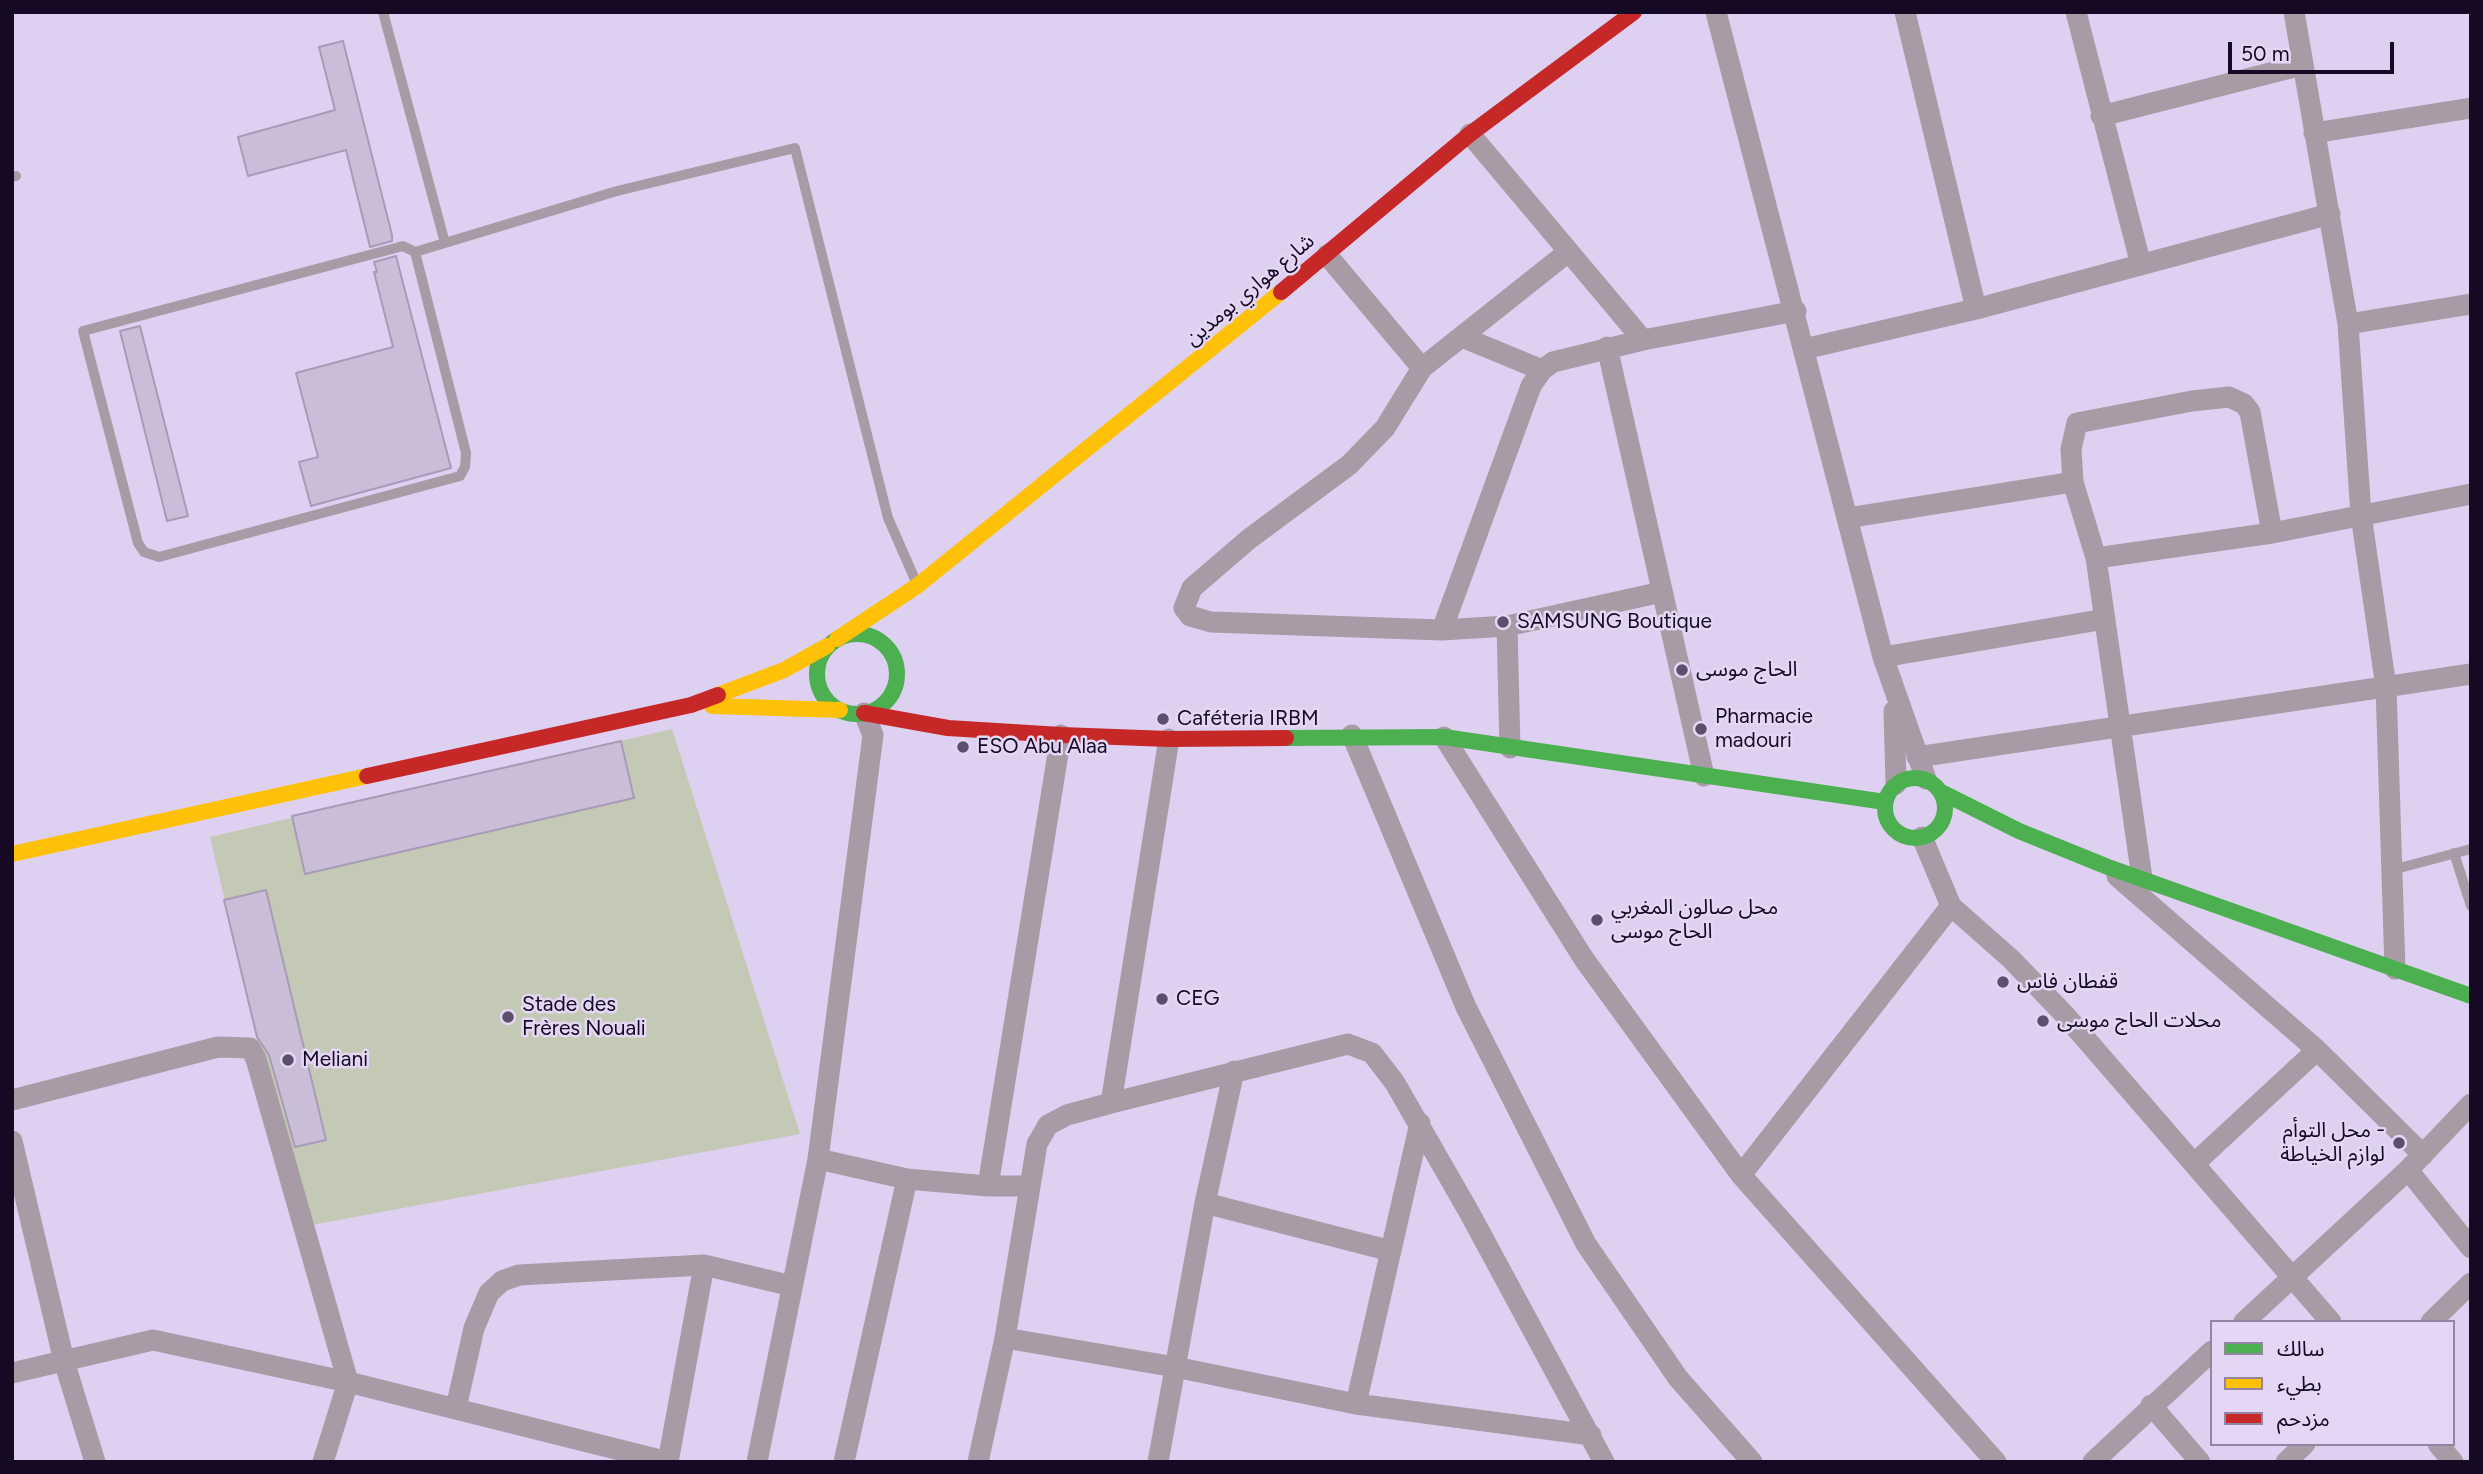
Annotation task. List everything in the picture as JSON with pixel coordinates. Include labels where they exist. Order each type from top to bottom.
[{"type":"street","name":"شارع هواري بومدين","points":[[691,705],[784,670],[895,603],[1327,254],[1470,134],[1634,12]]},
{"type":"street","points":[[1717,12],[1883,657],[1917,757],[1945,813],[1937,831],[1951,906],[2011,960],[2064,1014],[2329,1320]]},
{"type":"street","points":[[1905,12],[1976,309]]},
{"type":"street","points":[[2076,12],[2140,265]]},
{"type":"street","points":[[2294,12],[2348,324],[2361,515],[2386,687],[2395,968]]},
{"type":"street","points":[[2101,116],[2302,65]]},
{"type":"street","points":[[2314,133],[2471,108]]},
{"type":"street","points":[[1470,134],[1643,340]]},
{"type":"street","points":[[1804,349],[1976,309],[2330,214]]},
{"type":"street","points":[[1568,252],[1422,368],[1385,428],[1349,465],[1250,538],[1192,587],[1184,608],[1190,616],[1211,622],[1442,630],[1507,626],[1662,593]]},
{"type":"street","points":[[1327,254],[1422,368]]},
{"type":"street","points":[[2348,324],[2471,304]]},
{"type":"street","points":[[1442,630],[1531,386],[1542,370],[1553,362],[1607,347],[1690,334],[1796,311]]},
{"type":"street","points":[[1462,337],[1542,370]]},
{"type":"street","points":[[1607,347],[1704,776]]},
{"type":"street","points":[[2142,877],[2096,558],[2073,482],[2071,449],[2077,423],[2139,410],[2229,397],[2244,404],[2250,412],[2272,533]]},
{"type":"street","points":[[1847,518],[2073,482]]},
{"type":"street","points":[[2096,558],[2272,533],[2471,494]]},
{"type":"street","points":[[895,603],[886,625],[889,649],[912,699],[930,718],[948,728]]},
{"type":"street","points":[[1883,657],[2105,619]]},
{"type":"street","points":[[1507,626],[1510,748]]},
{"type":"street","points":[[840,710],[829,703],[817,681],[820,657],[832,643],[859,634],[870,636],[889,649]]},
{"type":"street","points":[[864,713],[886,701],[894,691],[897,666]]},
{"type":"street","points":[[1917,757],[2120,724],[2471,674]]},
{"type":"street","points":[[1894,695],[1891,793],[1885,812],[1894,830],[1902,835],[1937,831]]},
{"type":"street","points":[[12,854],[691,705],[840,710],[948,728],[1061,735],[1169,739],[1444,737],[1704,776],[1891,793],[1915,778],[2019,831],[2108,867],[2471,996]]},
{"type":"street","points":[[757,1462],[818,1159],[873,735],[864,713]]},
{"type":"street","points":[[988,1186],[1061,735]]},
{"type":"street","points":[[1352,736],[1466,1007],[1586,1244],[1678,1378],[1752,1462]]},
{"type":"street","points":[[1444,737],[1584,959],[1741,1175],[1996,1462]]},
{"type":"street","points":[[1111,1103],[1169,739]]},
{"type":"street","points":[[1978,830],[2019,831]]},
{"type":"street","points":[[2108,867],[2317,1050],[2423,1155]]},
{"type":"street","points":[[1741,1175],[1951,906]]},
{"type":"street","points":[[978,1462],[1005,1338],[1037,1143],[1048,1125],[1067,1115],[1111,1103],[1348,1044],[1363,1047],[1372,1053],[1420,1123],[1604,1462]]},
{"type":"street","points":[[12,1100],[218,1047],[250,1048],[256,1059],[348,1382],[323,1462]]},
{"type":"street","points":[[2194,1163],[2317,1050]]},
{"type":"street","points":[[1158,1462],[1205,1203],[1234,1071]]},
{"type":"street","points":[[2246,1320],[2408,1170],[2471,1104]]},
{"type":"street","points":[[1356,1404],[1420,1123]]},
{"type":"street","points":[[12,1141],[64,1361],[95,1462]]},
{"type":"street","points":[[818,1159],[907,1179],[988,1186],[1030,1186]]},
{"type":"street","points":[[2408,1170],[2471,1248]]},
{"type":"street","points":[[844,1462],[907,1179]]},
{"type":"street","points":[[1205,1203],[1391,1251]]},
{"type":"street","points":[[456,1408],[474,1328],[489,1293],[502,1281],[519,1275],[704,1265],[792,1286]]},
{"type":"street","points":[[12,1373],[153,1340],[348,1382],[668,1462],[704,1265]]},
{"type":"street","points":[[2433,1320],[2468,1289]]},
{"type":"street","points":[[1005,1338],[1175,1367],[1356,1404],[1591,1436]]},
{"type":"street","points":[[2093,1462],[2210,1353]]},
{"type":"street","points":[[2151,1405],[2200,1462]]},
{"type":"street","points":[[2286,1462],[2303,1446]]},
{"type":"street","points":[[2440,1446],[2453,1462]]},
{"type":"lane","points":[[383,12],[445,243]]},
{"type":"lane","points":[[415,252],[466,453],[465,467],[460,476],[159,557],[144,552],[138,543],[83,331],[404,246],[415,252],[617,191],[795,149],[888,518],[918,586]]},
{"type":"lane","points":[[2392,870],[2471,849]]},
{"type":"lane","points":[[2454,853],[2471,906]]},
{"type":"green space","name":"Stade des Frères Nouali","points":[[672,729],[800,1134],[301,1227],[210,837]]},
{"type":"building","points":[[343,41],[392,235],[392,241],[370,247],[346,150],[248,176],[238,137],[335,110],[319,47]]},
{"type":"building","points":[[396,256],[451,468],[311,506],[299,462],[318,457],[296,373],[393,347],[374,272],[377,272],[374,262]]},
{"type":"building","points":[[140,326],[188,516],[167,521],[120,331]]},
{"type":"building","points":[[621,741],[634,798],[305,874],[292,816]]},
{"type":"building","points":[[266,890],[326,1140],[295,1147],[269,1055],[257,1037],[224,900]]},
{"type":"traffic: fast","points":[[857,634],[872,637],[885,646],[894,659],[897,674],[894,689],[885,702],[872,711],[857,714],[842,711],[829,702],[820,689],[817,674],[820,659],[829,646],[842,637],[857,634]]},
{"type":"traffic: fast","points":[[1286,738],[1444,737],[1885,802]]},
{"type":"traffic: fast","points":[[1915,778],[1932,783],[1940,791],[1945,808],[1940,825],[1932,833],[1915,838],[1898,833],[1890,825],[1885,808],[1890,791],[1898,783],[1915,778]]},
{"type":"traffic: fast","points":[[1941,792],[2019,831],[2108,867],[2471,996]]},
{"type":"traffic: slow","points":[[837,639],[917,586],[1281,292]]},
{"type":"traffic: slow","points":[[718,695],[784,670],[827,646]]},
{"type":"traffic: slow","points":[[712,706],[840,710]]},
{"type":"traffic: slow","points":[[12,854],[367,776]]},
{"type":"traffic: jam","points":[[1281,292],[1470,134],[1634,12]]},
{"type":"traffic: jam","points":[[367,776],[691,705],[718,695]]},
{"type":"traffic: jam","points":[[864,713],[948,728],[1061,735],[1169,739],[1286,738]]},
{"type":"place","name":"SAMSUNG Boutique","points":[[1503,622]]},
{"type":"place","name":"الحاج موسى","points":[[1682,670]]},
{"type":"place","name":"Caféteria IRBM","points":[[1163,719]]},
{"type":"place","name":"Pharmacie madouri","points":[[1701,729]]},
{"type":"place","name":"ESO Abu Alaa","points":[[963,747]]},
{"type":"place","name":"محل صالون المغربي الحاج موسى","points":[[1597,920]]},
{"type":"place","name":"قفطان فاس","points":[[2003,982]]},
{"type":"place","name":"CEG","points":[[1162,999]]},
{"type":"place","name":"Stade des Frères Nouali","points":[[508,1017]]},
{"type":"place","name":"محلات الحاج موسى","points":[[2043,1021]]},
{"type":"place","name":"Meliani","points":[[288,1060]]},
{"type":"place","name":"محل التوأم - لوازم الخياطة","points":[[2399,1143]]}]
